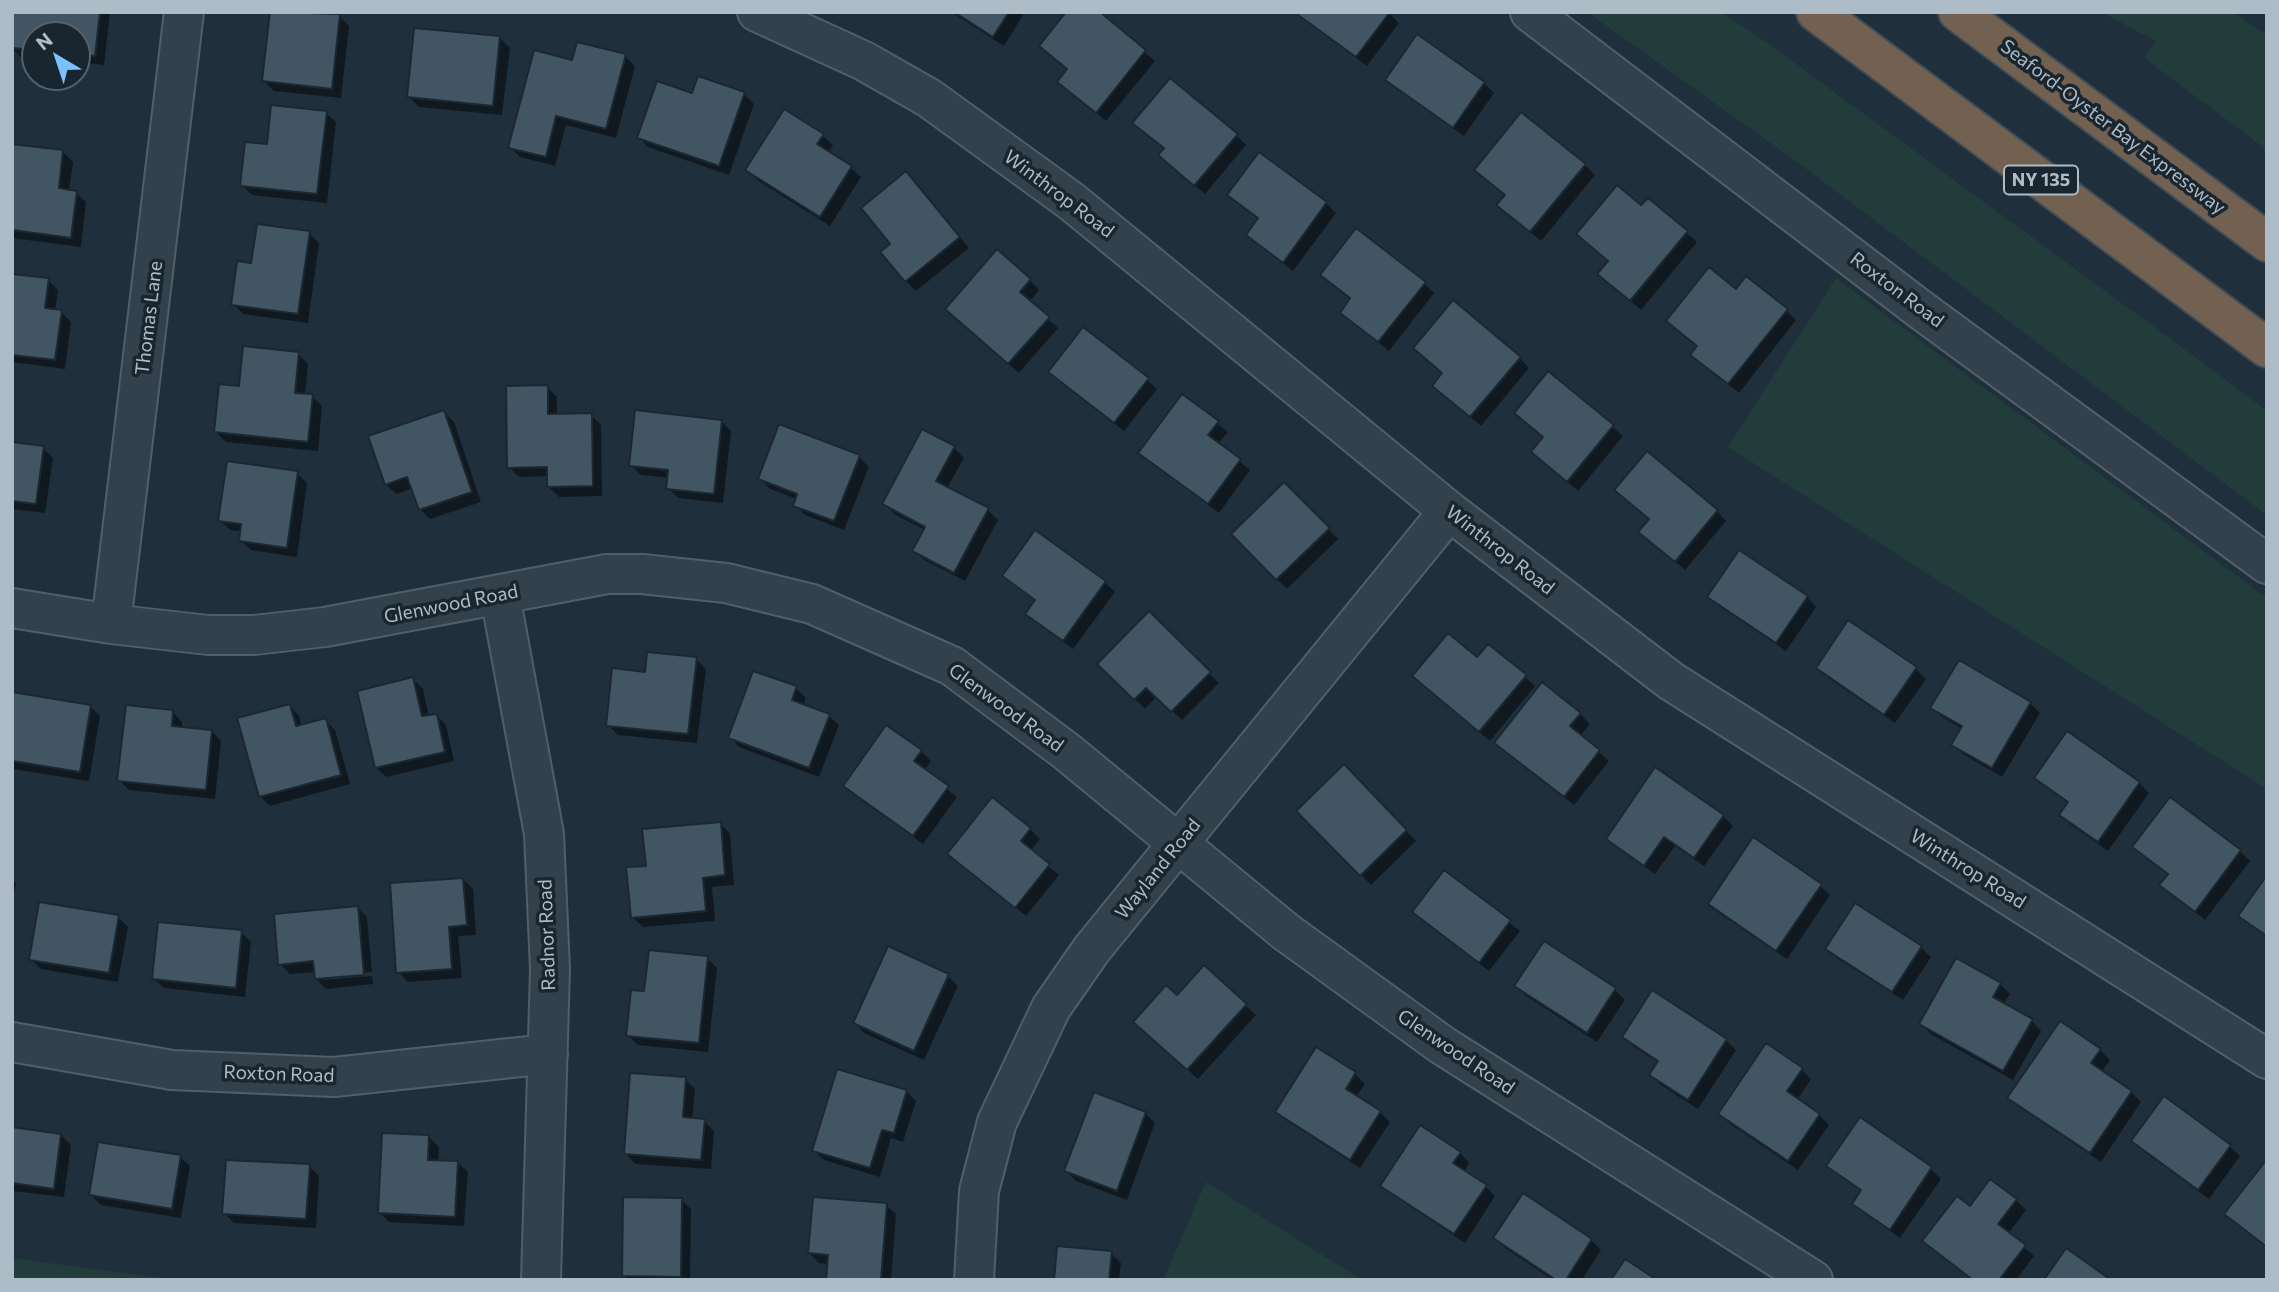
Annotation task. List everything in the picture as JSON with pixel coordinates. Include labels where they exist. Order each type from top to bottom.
[{"type":"highway","name":"NY 135","points":[[1816,12],[2267,348]]},
{"type":"highway","name":"Seaford-Oyster Bay Expressway","points":[[1958,12],[2267,242]]},
{"type":"street","name":"Thomas Lane","points":[[111,624],[184,12]]},
{"type":"street","name":"Winthrop Road","points":[[757,12],[864,61],[929,98],[1071,201],[1449,511],[1671,681],[2267,1059]]},
{"type":"street","name":"Roxton Road","points":[[1530,12],[1921,310],[2267,564]]},
{"type":"street","name":"Wayland Road","points":[[974,1280],[979,1191],[997,1122],[1051,1008],[1092,949],[1449,511]]},
{"type":"street","name":"Glenwood Road","points":[[12,608],[111,624],[208,635],[254,635],[325,627],[607,574],[642,574],[726,583],[812,604],[952,666],[1066,751],[1286,932],[1442,1045],[1813,1280]]},
{"type":"street","name":"Radnor Road","points":[[500,594],[544,834],[551,969],[541,1280]]},
{"type":"street","name":"Roxton Road","points":[[12,1042],[172,1070],[334,1077],[548,1054]]},
{"type":"green space","points":[[1587,12],[1721,12],[1769,44],[2214,371],[2267,411],[2267,515],[1797,162]]},
{"type":"green space","points":[[2101,12],[2234,12],[2267,36],[2267,150],[2144,58],[2156,41]]},
{"type":"green space","points":[[1836,278],[2267,598],[2267,789],[1728,447]]},
{"type":"green space","points":[[1206,1182],[1362,1280],[1163,1280]]},
{"type":"green space","points":[[12,1258],[176,1280],[12,1280]]},
{"type":"building","points":[[13,12],[100,12],[95,56],[91,56],[91,21],[21,21],[21,49],[12,48]]},
{"type":"building","points":[[270,12],[340,14],[332,89],[262,81]]},
{"type":"building","points":[[954,12],[1009,12],[993,37]]},
{"type":"building","points":[[1066,12],[1100,12],[1146,50],[1096,113],[1057,82],[1067,69],[1039,46]]},
{"type":"building","points":[[1294,12],[1390,12],[1356,57]]},
{"type":"building","points":[[414,28],[500,36],[493,106],[407,97]]},
{"type":"building","points":[[1417,34],[1485,82],[1453,128],[1385,80]]},
{"type":"building","points":[[577,42],[626,54],[606,129],[556,116],[546,157],[508,148],[534,50],[572,60]]},
{"type":"building","points":[[698,76],[745,92],[719,166],[637,138],[657,81],[692,93]]},
{"type":"building","points":[[1170,78],[1238,134],[1194,186],[1158,155],[1164,148],[1132,123]]},
{"type":"building","points":[[271,105],[327,111],[317,194],[240,186],[245,142],[267,144]]},
{"type":"building","points":[[784,109],[824,134],[817,144],[852,166],[820,217],[745,170]]},
{"type":"building","points":[[1521,112],[1586,164],[1530,232],[1496,205],[1505,195],[1474,170]]},
{"type":"building","points":[[12,144],[63,150],[59,188],[77,191],[71,238],[12,230]]},
{"type":"building","points":[[1259,152],[1327,202],[1283,263],[1246,235],[1258,218],[1227,195]]},
{"type":"building","points":[[906,171],[960,237],[905,282],[880,252],[890,244],[861,208]]},
{"type":"building","points":[[1617,185],[1641,205],[1648,198],[1688,231],[1630,301],[1597,274],[1608,261],[1576,234]]},
{"type":"building","points":[[257,224],[310,231],[298,314],[231,305],[237,261],[251,263]]},
{"type":"building","points":[[1356,228],[1426,282],[1378,342],[1340,313],[1350,298],[1320,275]]},
{"type":"building","points":[[997,249],[1031,279],[1020,292],[1050,317],[1008,364],[945,309]]},
{"type":"building","points":[[1709,267],[1736,289],[1746,276],[1788,309],[1728,384],[1690,355],[1697,346],[1666,321]]},
{"type":"building","points":[[12,274],[49,278],[45,308],[62,310],[55,360],[12,355]]},
{"type":"building","points":[[1453,300],[1521,357],[1470,417],[1432,386],[1442,373],[1413,348]]},
{"type":"building","points":[[1083,327],[1149,378],[1114,423],[1048,372]]},
{"type":"building","points":[[243,346],[299,352],[295,393],[313,394],[308,442],[214,432],[219,384],[239,386]]},
{"type":"building","points":[[1548,371],[1614,425],[1567,482],[1531,452],[1543,437],[1514,413]]},
{"type":"building","points":[[548,385],[548,414],[592,413],[593,486],[547,487],[547,467],[507,468],[506,386]]},
{"type":"building","points":[[1182,394],[1219,421],[1208,435],[1241,459],[1208,504],[1138,453]]},
{"type":"building","points":[[444,410],[472,492],[419,510],[407,477],[385,485],[368,436]]},
{"type":"building","points":[[635,410],[722,420],[714,494],[666,489],[668,470],[629,466]]},
{"type":"building","points":[[779,424],[860,455],[834,521],[793,506],[797,494],[758,479]]},
{"type":"building","points":[[922,429],[955,446],[936,481],[989,508],[954,573],[912,551],[925,527],[882,504]]},
{"type":"building","points":[[12,442],[44,446],[36,504],[12,501]]},
{"type":"building","points":[[1647,451],[1718,510],[1675,562],[1638,532],[1649,519],[1614,490]]},
{"type":"building","points":[[227,461],[298,471],[287,548],[239,541],[241,524],[218,521]]},
{"type":"building","points":[[1284,482],[1330,528],[1276,580],[1231,534]]},
{"type":"building","points":[[1035,530],[1106,581],[1063,641],[1025,614],[1035,600],[1002,576]]},
{"type":"building","points":[[1739,550],[1808,596],[1776,643],[1707,597]]},
{"type":"building","points":[[1149,611],[1211,672],[1171,712],[1146,688],[1134,700],[1097,664]]},
{"type":"building","points":[[1848,620],[1917,667],[1884,715],[1816,668]]},
{"type":"building","points":[[1448,633],[1477,657],[1488,644],[1527,675],[1479,732],[1412,676]]},
{"type":"building","points":[[647,652],[697,657],[688,734],[606,726],[612,668],[645,672]]},
{"type":"building","points":[[1959,660],[2031,702],[1992,768],[1951,745],[1962,726],[1930,708]]},
{"type":"building","points":[[753,671],[797,686],[792,700],[830,714],[809,768],[728,738]]},
{"type":"building","points":[[413,677],[422,716],[437,714],[445,752],[375,768],[357,691]]},
{"type":"building","points":[[1542,682],[1581,713],[1570,726],[1600,750],[1564,797],[1494,743]]},
{"type":"building","points":[[12,692],[91,705],[80,772],[12,761]]},
{"type":"building","points":[[290,704],[296,726],[326,718],[341,775],[259,797],[237,718]]},
{"type":"building","points":[[126,705],[173,710],[172,726],[212,730],[206,790],[117,781]]},
{"type":"building","points":[[886,725],[922,750],[914,761],[949,786],[913,836],[843,786]]},
{"type":"building","points":[[2067,731],[2140,782],[2098,842],[2059,815],[2068,802],[2034,778]]},
{"type":"building","points":[[1344,764],[1407,830],[1360,876],[1296,811]]},
{"type":"building","points":[[1655,767],[1724,815],[1694,858],[1664,837],[1644,866],[1606,839]]},
{"type":"building","points":[[992,797],[1031,828],[1021,841],[1050,864],[1015,908],[947,854]]},
{"type":"building","points":[[2170,797],[2241,850],[2195,912],[2159,885],[2168,874],[2132,847]]},
{"type":"building","points":[[721,822],[725,875],[703,878],[706,911],[631,918],[626,867],[646,866],[642,829]]},
{"type":"building","points":[[1753,837],[1822,884],[1776,951],[1708,904]]},
{"type":"building","points":[[1444,870],[1511,920],[1479,963],[1412,912]]},
{"type":"building","points":[[2267,875],[2267,936],[2238,916]]},
{"type":"building","points":[[463,878],[467,925],[449,927],[452,969],[396,973],[390,883]]},
{"type":"building","points":[[39,902],[119,915],[109,973],[29,960]]},
{"type":"building","points":[[1855,903],[1922,946],[1892,992],[1825,949]]},
{"type":"building","points":[[358,906],[364,975],[315,979],[313,961],[278,965],[274,914]]},
{"type":"building","points":[[158,922],[242,930],[236,988],[152,979]]},
{"type":"building","points":[[1544,941],[1616,988],[1587,1033],[1514,986]]},
{"type":"building","points":[[888,946],[949,974],[914,1051],[853,1023]]},
{"type":"building","points":[[649,950],[708,956],[699,1043],[626,1036],[631,990],[644,991]]},
{"type":"building","points":[[1956,958],[2001,983],[1993,997],[2033,1019],[2003,1071],[1919,1024]]},
{"type":"building","points":[[1204,965],[1247,1004],[1187,1070],[1133,1022],[1166,985],[1177,995]]},
{"type":"building","points":[[1652,990],[1727,1039],[1688,1100],[1649,1075],[1658,1061],[1622,1037]]},
{"type":"building","points":[[2060,1021],[2101,1049],[2091,1063],[2132,1091],[2090,1153],[2007,1098]]},
{"type":"building","points":[[1766,1043],[1803,1068],[1787,1091],[1820,1114],[1788,1161],[1718,1114]]},
{"type":"building","points":[[1316,1047],[1356,1072],[1346,1089],[1381,1111],[1350,1160],[1275,1112]]},
{"type":"building","points":[[837,1069],[907,1090],[894,1133],[882,1130],[870,1168],[812,1151]]},
{"type":"building","points":[[630,1073],[686,1077],[683,1117],[705,1119],[701,1160],[624,1154]]},
{"type":"building","points":[[1094,1092],[1146,1112],[1117,1191],[1064,1171]]},
{"type":"building","points":[[2164,1096],[2231,1145],[2198,1190],[2131,1141]]},
{"type":"building","points":[[1860,1117],[1932,1167],[1890,1230],[1852,1204],[1861,1190],[1826,1166]]},
{"type":"building","points":[[1420,1125],[1461,1152],[1453,1163],[1487,1185],[1454,1234],[1380,1186]]},
{"type":"building","points":[[12,1127],[61,1134],[54,1189],[12,1183]]},
{"type":"building","points":[[382,1133],[429,1135],[428,1160],[458,1161],[455,1217],[378,1213]]},
{"type":"building","points":[[98,1142],[181,1155],[172,1209],[89,1195]]},
{"type":"building","points":[[2267,1159],[2267,1247],[2224,1214]]},
{"type":"building","points":[[226,1160],[310,1164],[306,1219],[222,1214]]},
{"type":"building","points":[[1990,1179],[2017,1199],[1998,1224],[2026,1245],[1999,1280],[1973,1280],[1922,1241],[1957,1196],[1970,1206]]},
{"type":"building","points":[[1523,1193],[1592,1239],[1566,1280],[1556,1280],[1493,1238]]},
{"type":"building","points":[[623,1197],[682,1198],[681,1277],[622,1276]]},
{"type":"building","points":[[813,1197],[887,1203],[881,1280],[826,1280],[828,1255],[808,1253]]},
{"type":"building","points":[[1057,1246],[1112,1251],[1109,1280],[1054,1280]]},
{"type":"building","points":[[2066,1248],[2111,1280],[2044,1280]]},
{"type":"building","points":[[1625,1259],[1657,1280],[1611,1280]]}]
